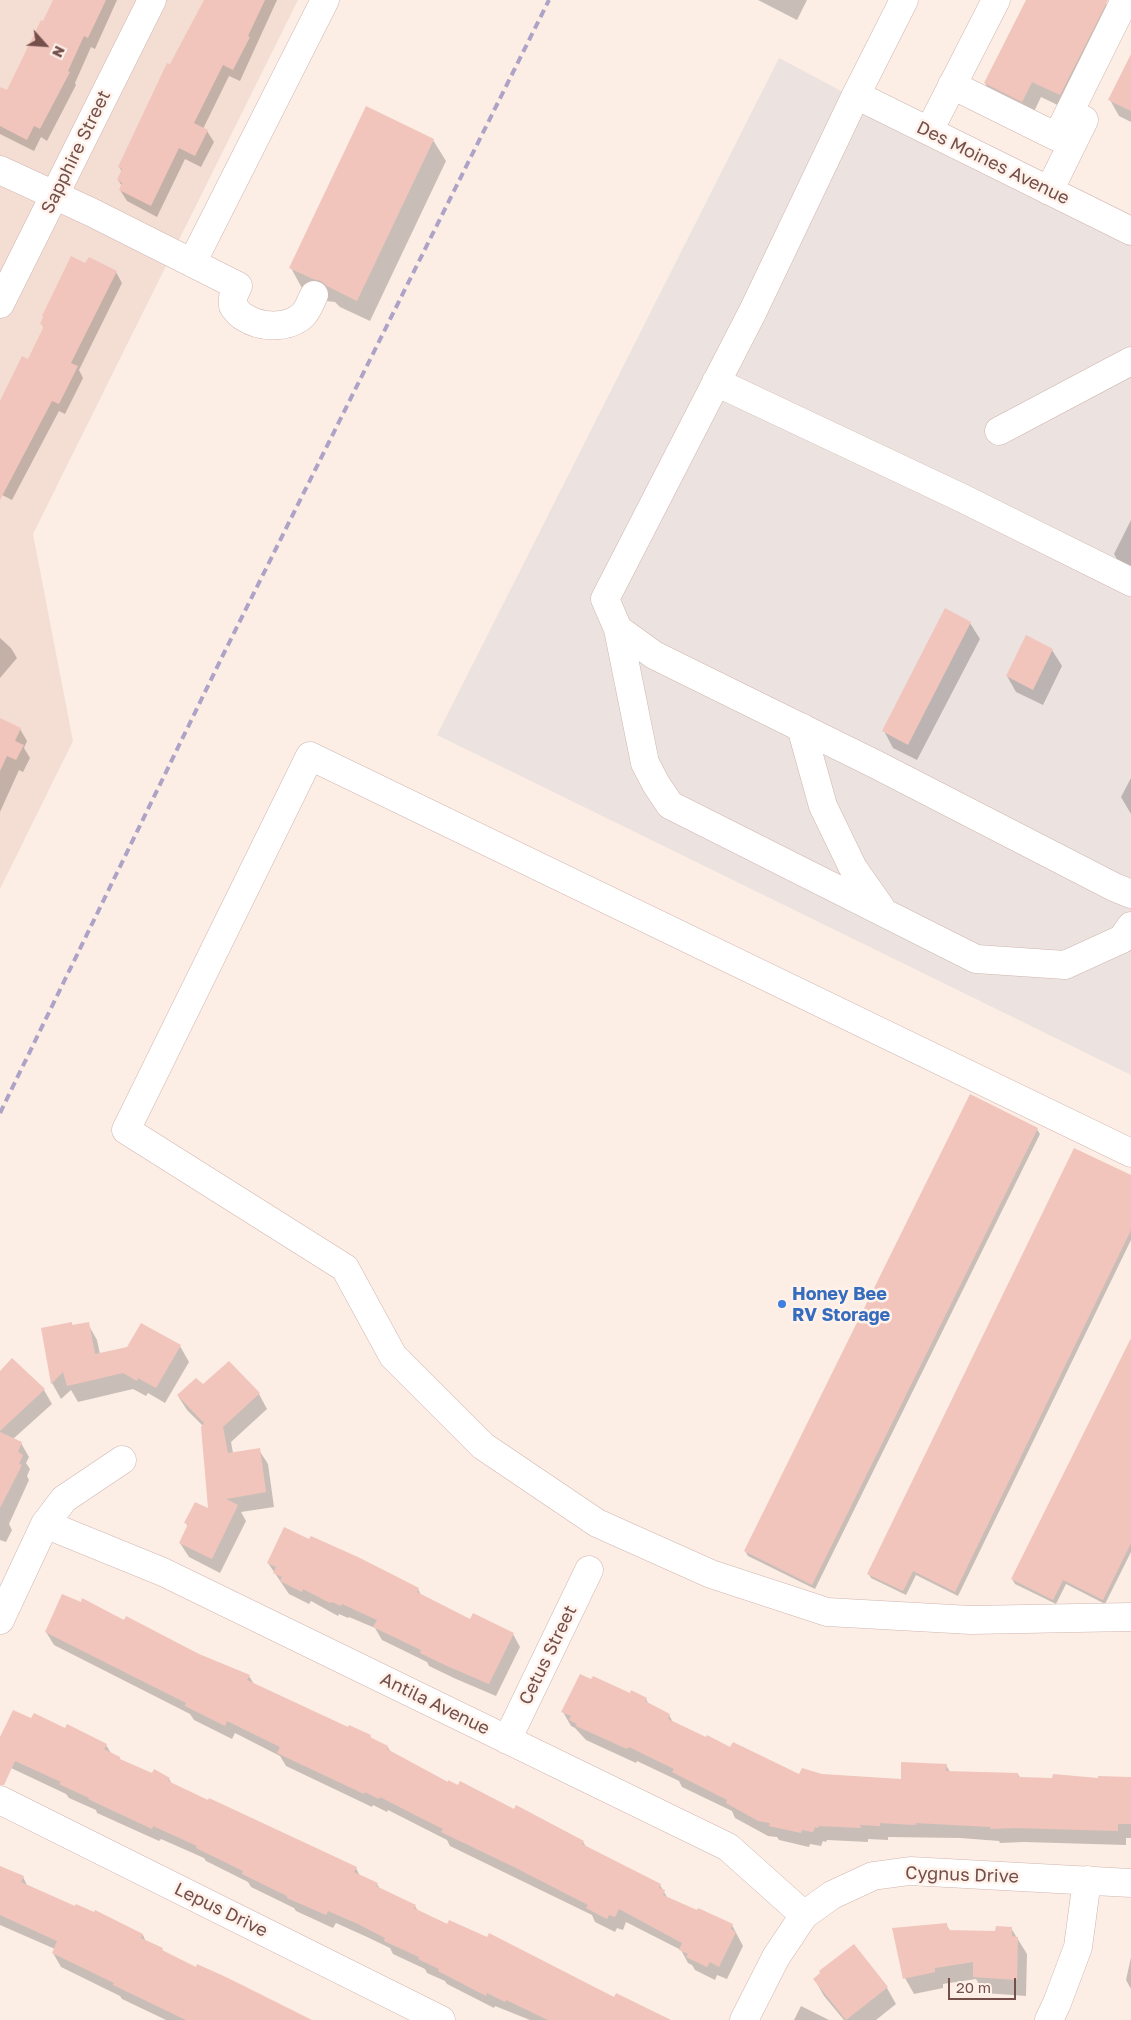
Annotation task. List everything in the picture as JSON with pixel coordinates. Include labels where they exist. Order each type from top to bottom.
[{"type":"street","name":"Sapphire Street","points":[[0,304],[152,0]]},
{"type":"street","points":[[182,258],[325,0]]},
{"type":"street","points":[[904,0],[856,95],[753,311],[605,599],[618,629],[645,763],[670,805],[976,959],[1065,965],[1122,939],[1131,926]]},
{"type":"street","points":[[929,132],[996,0]]},
{"type":"street","points":[[952,85],[1057,137],[1125,0]]},
{"type":"street","points":[[1049,191],[1131,24]]},
{"type":"street","name":"Des Moines Avenue","points":[[856,95],[1131,232]]},
{"type":"street","points":[[0,170],[238,286],[233,297],[232,306],[244,317],[260,324],[273,326],[291,322],[304,315],[314,295]]},
{"type":"street","points":[[999,431],[1131,361]]},
{"type":"street","points":[[716,382],[962,498],[1131,582]]},
{"type":"street","points":[[618,629],[654,655],[1131,894]]},
{"type":"street","points":[[801,727],[823,806],[853,868],[883,911]]},
{"type":"street","points":[[1131,1153],[310,756],[126,1130],[345,1268],[393,1356],[483,1446],[597,1523],[711,1574],[827,1612],[970,1620],[1131,1617]]},
{"type":"street","points":[[0,1620],[45,1524],[64,1499],[122,1460]]},
{"type":"street","name":"Antila Avenue","points":[[45,1524],[163,1572],[728,1847],[804,1915]]},
{"type":"street","name":"Cetus Street","points":[[507,1740],[589,1570]]},
{"type":"street","name":"Lepus Drive","points":[[0,1800],[441,2020]]},
{"type":"street","name":"Cygnus Drive","points":[[804,1915],[832,1895],[873,1876],[910,1871],[1131,1883]]},
{"type":"street","points":[[1049,2020],[1078,1946],[1087,1880]]},
{"type":"street","points":[[744,2020],[776,1957],[804,1915]]},
{"type":"shaded area","points":[[0,0],[298,0],[33,534],[73,741],[0,889]]},
{"type":"shaded area","points":[[779,58],[1131,245],[1131,1075],[437,735]]},
{"type":"building","points":[[53,0],[106,0],[88,38],[84,36],[68,71],[70,72],[40,129],[34,126],[27,140],[0,126],[0,87],[7,90],[41,20],[43,21]]},
{"type":"building","points":[[204,0],[265,0],[248,36],[250,37],[233,70],[223,65],[194,123],[208,130],[195,156],[179,148],[151,206],[119,190],[122,183],[117,180],[122,169],[118,167],[167,63],[170,64]]},
{"type":"building","points":[[1026,0],[1108,0],[1060,95],[1032,82],[1022,102],[984,83]]},
{"type":"building","points":[[1131,54],[1131,111],[1108,100]]},
{"type":"building","points":[[366,106],[434,139],[357,301],[321,281],[289,268]]},
{"type":"building","points":[[71,256],[85,263],[89,257],[117,271],[71,363],[78,366],[59,404],[52,401],[0,500],[0,401],[22,356],[28,359],[44,326],[40,324],[42,316]]},
{"type":"building","points":[[945,608],[971,622],[908,745],[882,731]]},
{"type":"building","points":[[1026,635],[1053,649],[1033,690],[1006,676]]},
{"type":"building","points":[[0,718],[21,728],[15,741],[24,745],[16,760],[7,756],[0,771]]},
{"type":"building","points":[[970,1094],[1038,1128],[812,1585],[744,1551]]},
{"type":"building","points":[[1074,1148],[1131,1175],[1131,1230],[955,1592],[913,1571],[903,1591],[867,1574]]},
{"type":"building","points":[[72,1322],[72,1325],[89,1322],[95,1354],[127,1347],[141,1323],[181,1345],[156,1388],[138,1378],[137,1381],[123,1373],[67,1386],[63,1372],[51,1384],[41,1328]]},
{"type":"building","points":[[1131,1338],[1131,1543],[1103,1600],[1063,1580],[1053,1600],[1011,1579]]},
{"type":"building","points":[[12,1358],[45,1389],[0,1431],[0,1371]]},
{"type":"building","points":[[229,1361],[260,1393],[223,1427],[228,1453],[260,1448],[266,1492],[226,1499],[238,1505],[212,1559],[179,1543],[188,1524],[184,1523],[195,1502],[208,1508],[201,1427],[204,1423],[177,1395],[196,1378],[203,1384]]},
{"type":"building","points":[[0,1432],[22,1442],[18,1452],[23,1455],[19,1464],[22,1465],[0,1508]]},
{"type":"building","points":[[284,1527],[309,1539],[311,1536],[360,1558],[419,1588],[417,1592],[470,1619],[473,1613],[514,1633],[489,1684],[420,1653],[421,1650],[373,1627],[377,1620],[342,1604],[341,1606],[330,1603],[303,1589],[302,1592],[280,1581],[282,1577],[273,1573],[276,1567],[267,1563]]},
{"type":"building","points":[[62,1594],[81,1602],[82,1598],[124,1620],[126,1616],[199,1654],[250,1675],[247,1680],[348,1727],[349,1725],[371,1735],[370,1737],[388,1746],[387,1749],[448,1782],[448,1780],[458,1785],[460,1781],[514,1809],[516,1805],[584,1841],[582,1844],[661,1884],[659,1888],[665,1890],[663,1895],[733,1924],[731,1929],[736,1932],[719,1967],[710,1962],[707,1967],[686,1957],[688,1954],[679,1950],[682,1943],[619,1909],[615,1917],[609,1915],[607,1919],[586,1908],[588,1905],[441,1832],[443,1829],[380,1797],[379,1799],[365,1792],[364,1794],[277,1753],[280,1747],[227,1721],[225,1726],[185,1706],[186,1703],[45,1632]]},
{"type":"building","points":[[580,1674],[591,1679],[593,1676],[630,1693],[631,1690],[647,1698],[645,1701],[670,1714],[668,1719],[730,1747],[733,1742],[799,1774],[802,1768],[822,1774],[901,1779],[901,1762],[947,1764],[946,1771],[1018,1773],[1018,1777],[1052,1778],[1053,1774],[1098,1778],[1098,1776],[1131,1777],[1131,1824],[1118,1824],[1118,1831],[991,1829],[990,1827],[916,1823],[915,1825],[880,1823],[880,1826],[860,1825],[861,1828],[819,1826],[818,1828],[815,1827],[813,1832],[802,1830],[801,1833],[769,1826],[770,1823],[758,1821],[726,1803],[727,1800],[672,1772],[674,1769],[629,1747],[627,1749],[576,1726],[577,1724],[569,1720],[571,1716],[561,1712]]},
{"type":"building","points":[[13,1710],[31,1718],[34,1713],[65,1728],[67,1724],[107,1744],[104,1749],[120,1757],[120,1759],[152,1773],[154,1769],[170,1778],[168,1781],[208,1800],[209,1798],[357,1867],[354,1872],[378,1883],[376,1886],[416,1905],[414,1908],[447,1924],[449,1920],[487,1937],[489,1933],[614,1997],[616,1993],[671,2020],[548,2020],[506,2000],[505,2002],[487,1993],[486,1996],[438,1971],[439,1969],[418,1959],[419,1957],[384,1941],[385,1938],[358,1924],[328,1911],[326,1915],[287,1898],[287,1896],[242,1874],[243,1871],[196,1848],[197,1846],[153,1826],[152,1829],[59,1784],[61,1782],[15,1761],[4,1785],[0,1785],[0,1737]]},
{"type":"building","points":[[0,1866],[24,1876],[21,1882],[75,1906],[76,1904],[94,1912],[95,1910],[143,1934],[141,1938],[163,1948],[162,1950],[196,1967],[197,1964],[228,1978],[312,2020],[186,2020],[113,1985],[114,1983],[52,1953],[57,1941],[0,1915]]},
{"type":"building","points":[[947,1923],[948,1930],[995,1931],[996,1926],[1012,1927],[1012,1936],[1018,1937],[1017,1980],[973,1977],[973,1962],[935,1968],[935,1972],[903,1979],[892,1928]]},
{"type":"building","points":[[854,1944],[888,1987],[846,2020],[813,1979],[820,1973],[819,1971]]},
{"type":"railway","points":[[0,1113],[224,653],[549,0]]},
{"type":"place","name":"Honey Bee RV Storage","points":[[782,1304]]}]
